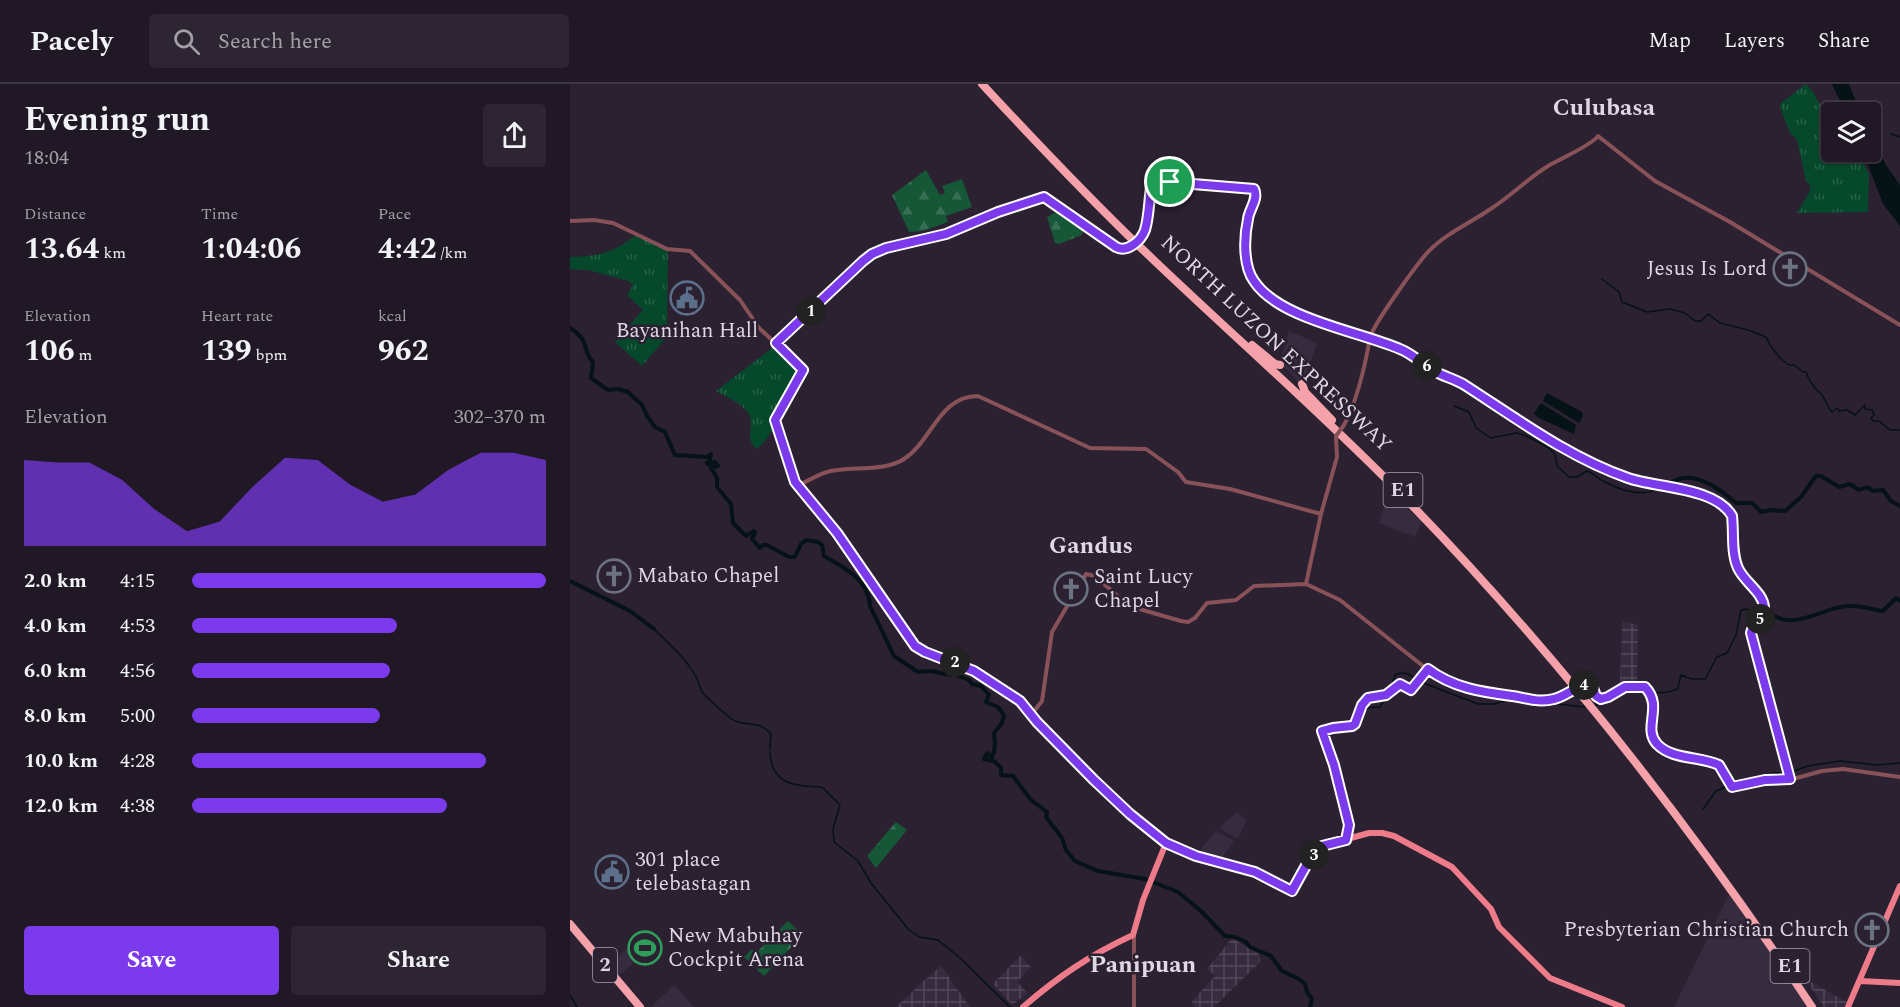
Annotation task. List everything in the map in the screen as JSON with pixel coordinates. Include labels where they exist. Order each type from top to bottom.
[{"type":"highway","name":"NORTH LUZON EXPRESSWAY","points":[[982,84],[1138,245],[1365,459],[1452,548],[1534,639],[1592,704],[1711,861],[1812,1007]]},
{"type":"highway","name":"NORTH LUZON EXPRESSWAY","points":[[989,84],[1048,148],[1140,240],[1396,482],[1510,604],[1715,859],[1817,1007]]},
{"type":"highway","points":[[1252,345],[1275,364],[1280,365]]},
{"type":"highway","points":[[1302,384],[1305,392],[1332,420]]},
{"type":"highway","points":[[1365,459],[1390,485],[1394,495]]},
{"type":"highway","points":[[1418,518],[1422,519],[1452,548]]},
{"type":"highway","name":"2","points":[[570,924],[640,1007]]},
{"type":"main road","points":[[1023,1007],[1052,982],[1108,946],[1134,934],[1141,906],[1166,843],[1196,856],[1255,872],[1292,891],[1308,862],[1322,846],[1365,833],[1384,833],[1452,867],[1484,901],[1499,927],[1545,974],[1564,985],[1622,1007]]},
{"type":"main road","points":[[1852,1003],[1900,886]]},
{"type":"main road","points":[[1860,981],[1900,983]]},
{"type":"street","points":[[1306,584],[1321,514],[1337,457],[1336,436],[1344,425],[1355,397],[1370,338],[1390,304],[1430,250],[1541,171],[1593,142],[1598,136],[1655,181],[1730,222],[1900,326]]},
{"type":"street","points":[[776,343],[863,261],[876,252],[946,234],[998,212],[1044,197],[1119,249],[1125,250],[1142,236],[1151,187],[1155,182],[1254,189],[1256,193],[1247,221],[1247,264],[1254,282],[1274,301],[1292,312],[1410,354],[1432,370],[1462,384],[1533,431],[1576,455],[1627,478],[1702,495],[1728,510],[1732,516],[1738,569],[1763,604],[1763,612],[1751,633],[1790,779]]},
{"type":"street","points":[[570,221],[594,220],[613,223],[667,249],[685,249],[693,252],[740,300],[759,328],[803,370],[775,420],[788,456],[790,472],[798,486],[837,533],[915,646],[974,671],[1020,701],[1097,784],[1166,843]]},
{"type":"street","points":[[798,486],[828,472],[900,462],[909,455],[950,405],[968,396],[978,396],[1090,448],[1146,449],[1178,472],[1186,482],[1230,489],[1321,514]]},
{"type":"street","points":[[1031,715],[1042,701],[1052,632],[1085,574],[1092,573],[1130,606],[1188,622],[1198,615],[1206,603],[1236,600],[1251,587],[1306,584],[1340,600],[1428,669],[1443,679],[1462,687],[1531,701],[1563,697],[1585,684],[1592,685],[1596,696],[1601,699],[1625,687],[1646,687],[1654,701],[1650,734],[1655,742],[1667,752],[1719,765],[1732,787],[1843,769],[1900,777]]},
{"type":"street","points":[[1347,839],[1349,825],[1334,765],[1322,731],[1352,726],[1368,698],[1386,695],[1400,684],[1411,690],[1428,669]]},
{"type":"street","points":[[1134,934],[1134,1007]]},
{"type":"shaded area","points":[[1832,84],[1849,84],[1856,102],[1840,102]]},
{"type":"shaded area","points":[[1881,155],[1900,185],[1900,226],[1883,204],[1867,162],[1881,162]]},
{"type":"shaded area","points":[[1289,331],[1317,343],[1304,383],[1300,384],[1289,371],[1279,364]]},
{"type":"shaded area","points":[[1547,393],[1582,412],[1583,416],[1579,423],[1543,401]]},
{"type":"shaded area","points":[[1541,403],[1576,425],[1574,434],[1537,417],[1534,413]]},
{"type":"shaded area","points":[[1389,489],[1422,522],[1415,537],[1379,523]]},
{"type":"shaded area","points":[[1622,621],[1638,625],[1637,685],[1620,687]]},
{"type":"shaded area","points":[[1237,812],[1247,821],[1237,839],[1219,828]]},
{"type":"shaded area","points":[[1216,831],[1234,841],[1220,861],[1199,854]]},
{"type":"shaded area","points":[[1730,892],[1807,1007],[1674,1007]]},
{"type":"shaded area","points":[[1232,938],[1259,954],[1260,962],[1214,1007],[1194,1007],[1192,1001],[1215,976],[1207,969]]},
{"type":"shaded area","points":[[632,944],[642,956],[618,976],[609,965]]},
{"type":"shaded area","points":[[1021,955],[1031,967],[1017,982],[1028,993],[1012,1005],[993,984]]},
{"type":"shaded area","points":[[941,966],[970,1007],[896,1007],[926,979]]},
{"type":"shaded area","points":[[1809,981],[1849,1003],[1847,1007],[1824,1007],[1808,983]]},
{"type":"shaded area","points":[[674,985],[694,1007],[651,1007]]},
{"type":"green space","points":[[1806,84],[1813,92],[1821,106],[1821,162],[1862,162],[1869,174],[1868,212],[1797,213],[1810,191],[1810,185],[1806,181],[1797,140],[1790,133],[1780,107],[1781,103]]},
{"type":"green space","points":[[926,170],[940,195],[945,193],[942,186],[962,179],[972,207],[946,216],[948,222],[923,231],[909,232],[892,195]]},
{"type":"green space","points":[[1060,210],[1085,228],[1082,235],[1059,244],[1055,243],[1047,217]]},
{"type":"green space","points":[[636,235],[668,250],[667,331],[670,333],[642,366],[615,342],[643,310],[627,295],[633,285],[629,281],[588,270],[570,269],[570,257],[590,256],[605,252],[620,246]]},
{"type":"green space","points":[[776,345],[800,366],[801,373],[774,418],[774,427],[757,449],[751,441],[751,422],[748,413],[738,403],[716,391]]},
{"type":"green space","points":[[896,822],[907,830],[876,868],[867,856]]},
{"type":"green space","points":[[788,921],[803,935],[764,976],[744,957],[752,949],[756,953]]},
{"type":"waterway","points":[[1891,134],[1900,137]]},
{"type":"waterway","points":[[1602,279],[1619,292],[1622,302],[1647,312],[1670,309],[1685,313],[1695,321],[1701,321],[1708,314],[1720,323],[1766,337],[1782,360],[1806,372],[1832,412],[1838,408],[1839,411],[1847,410],[1855,415],[1865,405],[1865,409],[1872,410],[1873,421],[1879,421],[1890,430],[1900,430]]},
{"type":"waterway","points":[[570,328],[584,342],[587,354],[593,362],[591,378],[608,390],[618,389],[628,392],[642,405],[655,427],[665,432],[675,455],[707,457],[711,454],[707,463],[709,465],[715,462],[718,466],[711,468],[717,478],[717,487],[731,504],[733,523],[746,536],[754,531],[752,539],[760,548],[767,545],[789,557],[795,557],[801,544],[806,540],[818,542],[822,545],[824,556],[854,575],[865,589],[870,606],[894,656],[918,672],[932,671],[956,675],[981,686],[989,695],[986,702],[998,707],[1004,716],[1002,723],[994,733],[995,748],[992,757],[987,753],[984,759],[994,761],[1001,768],[1001,775],[1013,776],[1031,800],[1047,812],[1046,817],[1062,838],[1066,850],[1075,861],[1098,871],[1145,879],[1178,892],[1201,911],[1225,936],[1235,937],[1246,942],[1250,947],[1271,956],[1282,971],[1305,984],[1312,999],[1310,1007]]},
{"type":"waterway","points":[[1454,406],[1469,412],[1476,428],[1491,438],[1516,433],[1549,448],[1555,454],[1557,466],[1569,477],[1577,477],[1587,471],[1617,487],[1640,493],[1654,491],[1661,487]]},
{"type":"waterway","points":[[1665,485],[1683,478],[1697,479],[1712,485],[1736,503],[1752,503],[1761,512],[1785,511],[1801,497],[1816,476],[1821,476],[1839,487],[1850,484],[1859,490],[1867,487],[1873,491],[1883,490],[1891,501],[1900,506]]},
{"type":"waterway","points":[[570,581],[630,611],[654,629]]},
{"type":"waterway","points":[[1764,614],[1793,620],[1846,606],[1883,611],[1896,598],[1900,601]]},
{"type":"waterway","points":[[1593,706],[1623,693],[1662,693],[1674,690],[1678,688],[1681,675],[1692,679],[1705,679],[1717,657],[1727,653],[1736,635],[1741,610],[1746,609],[1757,613]]},
{"type":"waterway","points":[[654,629],[672,646],[693,672],[702,692],[729,717],[734,721],[761,726],[771,734],[770,749]]},
{"type":"waterway","points":[[1391,689],[1395,675],[1407,674],[1418,681]]},
{"type":"waterway","points":[[1421,682],[1478,704],[1494,704],[1508,700],[1536,705],[1547,704]]},
{"type":"waterway","points":[[1363,708],[1380,707],[1387,696]]},
{"type":"waterway","points":[[1557,704],[1585,707]]},
{"type":"waterway","points":[[770,752],[771,763],[780,777],[794,784],[822,787],[840,805],[833,829],[834,842],[858,861],[871,883],[909,930],[919,937],[938,940],[959,957],[1010,1007]]},
{"type":"waterway","points":[[1791,772],[1808,766],[1840,761],[1877,765],[1900,763]]},
{"type":"waterway","points":[[1733,782],[1773,773],[1787,773]]},
{"type":"waterway","points":[[1703,809],[1716,791],[1728,786]]},
{"type":"waterway","points":[[570,995],[577,1007]]},
{"type":"place","name":"Jesus Is Lord","points":[[1790,269]]},
{"type":"place","name":"Bayanihan Hall","points":[[687,298]]},
{"type":"place","name":"Mabato Chapel","points":[[614,576]]},
{"type":"place","name":"Saint Lucy Chapel","points":[[1071,589]]},
{"type":"place","name":"301 place telebastagan","points":[[612,872]]},
{"type":"place","name":"Presbyterian Christian Church","points":[[1872,930]]},
{"type":"place","name":"New Mabuhay Cockpit Arena","points":[[645,948]]},
{"type":"district","name":"Culubasa","points":[[1604,108]]},
{"type":"district","name":"Gandus","points":[[1091,546]]},
{"type":"district","name":"Panipuan","points":[[1143,965]]},
{"type":"route","points":[[1156,181],[1170,182],[1254,189],[1256,196],[1247,221],[1248,268],[1252,280],[1274,301],[1287,309],[1401,349],[1432,370],[1462,384],[1543,437],[1593,463],[1637,481],[1702,495],[1728,510],[1732,516],[1738,569],[1758,594],[1764,608],[1760,618],[1754,623],[1751,633],[1790,779],[1765,780],[1732,787],[1719,765],[1667,752],[1655,742],[1650,734],[1654,701],[1645,687],[1625,687],[1601,699],[1596,696],[1592,685],[1586,684],[1563,697],[1531,701],[1462,687],[1438,677],[1428,669],[1411,690],[1400,684],[1386,695],[1368,698],[1352,726],[1322,731],[1334,765],[1350,828],[1349,835],[1346,840],[1322,846],[1308,862],[1292,891],[1255,872],[1196,856],[1166,843],[1130,814],[1094,780],[1037,722],[1020,701],[974,671],[915,646],[843,541],[798,486],[790,472],[787,453],[775,420],[803,370],[776,343],[863,261],[876,252],[946,234],[1013,206],[1044,197],[1119,249],[1125,250],[1132,246],[1144,232],[1152,184],[1156,181]]}]
